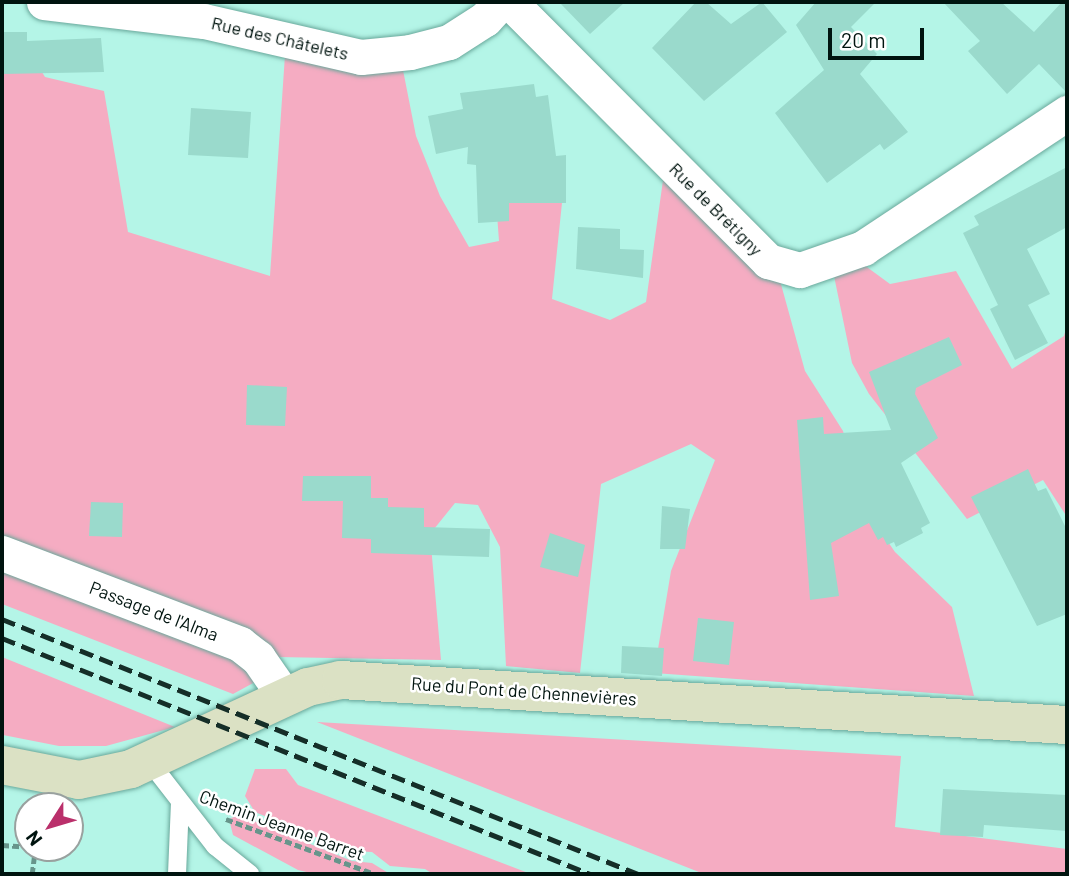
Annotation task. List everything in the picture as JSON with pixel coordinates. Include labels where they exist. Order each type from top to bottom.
[{"type":"main road","name":"Rue du Pont de Chennevières","points":[[2,765],[79,779],[149,761],[285,697],[341,680],[1067,725]]},
{"type":"street","name":"Rue des Châtelets","points":[[44,2],[158,9],[362,57],[410,52],[449,41],[485,19],[501,2]]},
{"type":"street","name":"Rue de Brétigny","points":[[510,2],[768,261],[800,270],[863,248],[1067,113]]},
{"type":"street","name":"Passage de l'Alma","points":[[2,553],[240,644],[258,658],[285,697]]},
{"type":"lane","points":[[149,761],[215,846],[250,874]]},
{"type":"lane","points":[[177,874],[180,802]]},
{"type":"path","name":"Chemin Jeanne Barret","points":[[180,802],[375,874]]},
{"type":"shaded area","points":[[2,36],[26,46],[45,77],[104,91],[128,232],[270,276],[285,55],[403,70],[416,136],[440,196],[469,247],[499,241],[493,160],[565,174],[552,299],[610,320],[646,302],[664,173],[779,277],[805,371],[843,431],[866,510],[895,552],[952,607],[974,696],[654,673],[671,571],[715,460],[691,444],[601,484],[580,673],[506,666],[500,547],[478,505],[455,503],[430,534],[441,660],[277,657],[257,681],[233,694],[2,604]]},
{"type":"shaded area","points":[[860,262],[890,284],[956,271],[1012,369],[1064,336],[1067,324],[1067,517],[1043,480],[967,519],[869,394],[852,363],[834,276]]},
{"type":"shaded area","points":[[2,657],[175,727],[106,746],[59,746],[3,735]]},
{"type":"shaded area","points":[[317,722],[901,756],[895,827],[1067,849],[1067,874],[704,874]]},
{"type":"shaded area","points":[[255,769],[286,769],[298,785],[531,874],[433,874],[425,869],[390,866],[372,852],[349,851],[255,812],[245,796]]},
{"type":"shaded area","points":[[239,815],[352,861],[372,863],[390,874],[315,874],[298,870],[233,835],[229,819]]},
{"type":"building","points":[[559,2],[625,2],[590,34]]},
{"type":"building","points":[[696,2],[706,2],[731,24],[762,2],[787,32],[704,101],[652,48]]},
{"type":"building","points":[[816,2],[876,2],[851,27],[877,54],[860,74],[908,132],[884,150],[880,144],[827,183],[775,113],[824,70],[796,25]]},
{"type":"building","points":[[943,2],[1001,2],[1034,32],[1062,2],[1067,2],[1067,93],[1039,64],[1007,94],[968,51],[980,41]]},
{"type":"building","points":[[2,32],[27,32],[27,41],[101,38],[104,72],[2,74]]},
{"type":"building","points":[[534,84],[536,97],[548,95],[556,156],[566,155],[566,203],[509,203],[509,221],[478,223],[476,165],[467,164],[468,147],[436,154],[428,116],[463,109],[460,93]]},
{"type":"building","points":[[191,108],[251,112],[248,158],[188,155]]},
{"type":"building","points":[[1067,167],[1067,227],[1027,249],[1050,294],[1028,305],[1048,343],[1015,360],[990,309],[998,305],[963,233],[979,225],[974,216]]},
{"type":"building","points":[[578,227],[620,229],[620,249],[644,250],[643,278],[576,269]]},
{"type":"building","points":[[949,337],[962,365],[916,388],[915,394],[938,438],[901,463],[930,523],[921,528],[923,533],[896,547],[894,542],[887,545],[883,537],[878,540],[869,523],[831,543],[839,596],[810,600],[797,420],[823,417],[824,434],[891,430],[869,372]]},
{"type":"building","points":[[247,385],[287,387],[285,426],[246,425]]},
{"type":"building","points":[[1028,469],[1038,491],[1046,488],[1067,530],[1067,614],[1037,626],[971,497]]},
{"type":"building","points":[[303,476],[371,476],[371,498],[388,498],[388,507],[424,508],[424,527],[490,529],[489,557],[371,553],[371,539],[342,538],[343,501],[302,501]]},
{"type":"building","points":[[91,502],[123,503],[122,537],[89,536]]},
{"type":"building","points":[[662,506],[690,509],[685,549],[660,549]]},
{"type":"building","points":[[550,533],[585,545],[578,577],[540,567]]},
{"type":"building","points":[[698,618],[734,622],[729,665],[693,661]]},
{"type":"building","points":[[622,646],[664,648],[662,676],[621,673]]},
{"type":"building","points":[[943,789],[1067,795],[1067,831],[984,825],[983,837],[940,835]]},
{"type":"railway","points":[[2,619],[638,874]]},
{"type":"railway","points":[[2,638],[590,874]]}]
